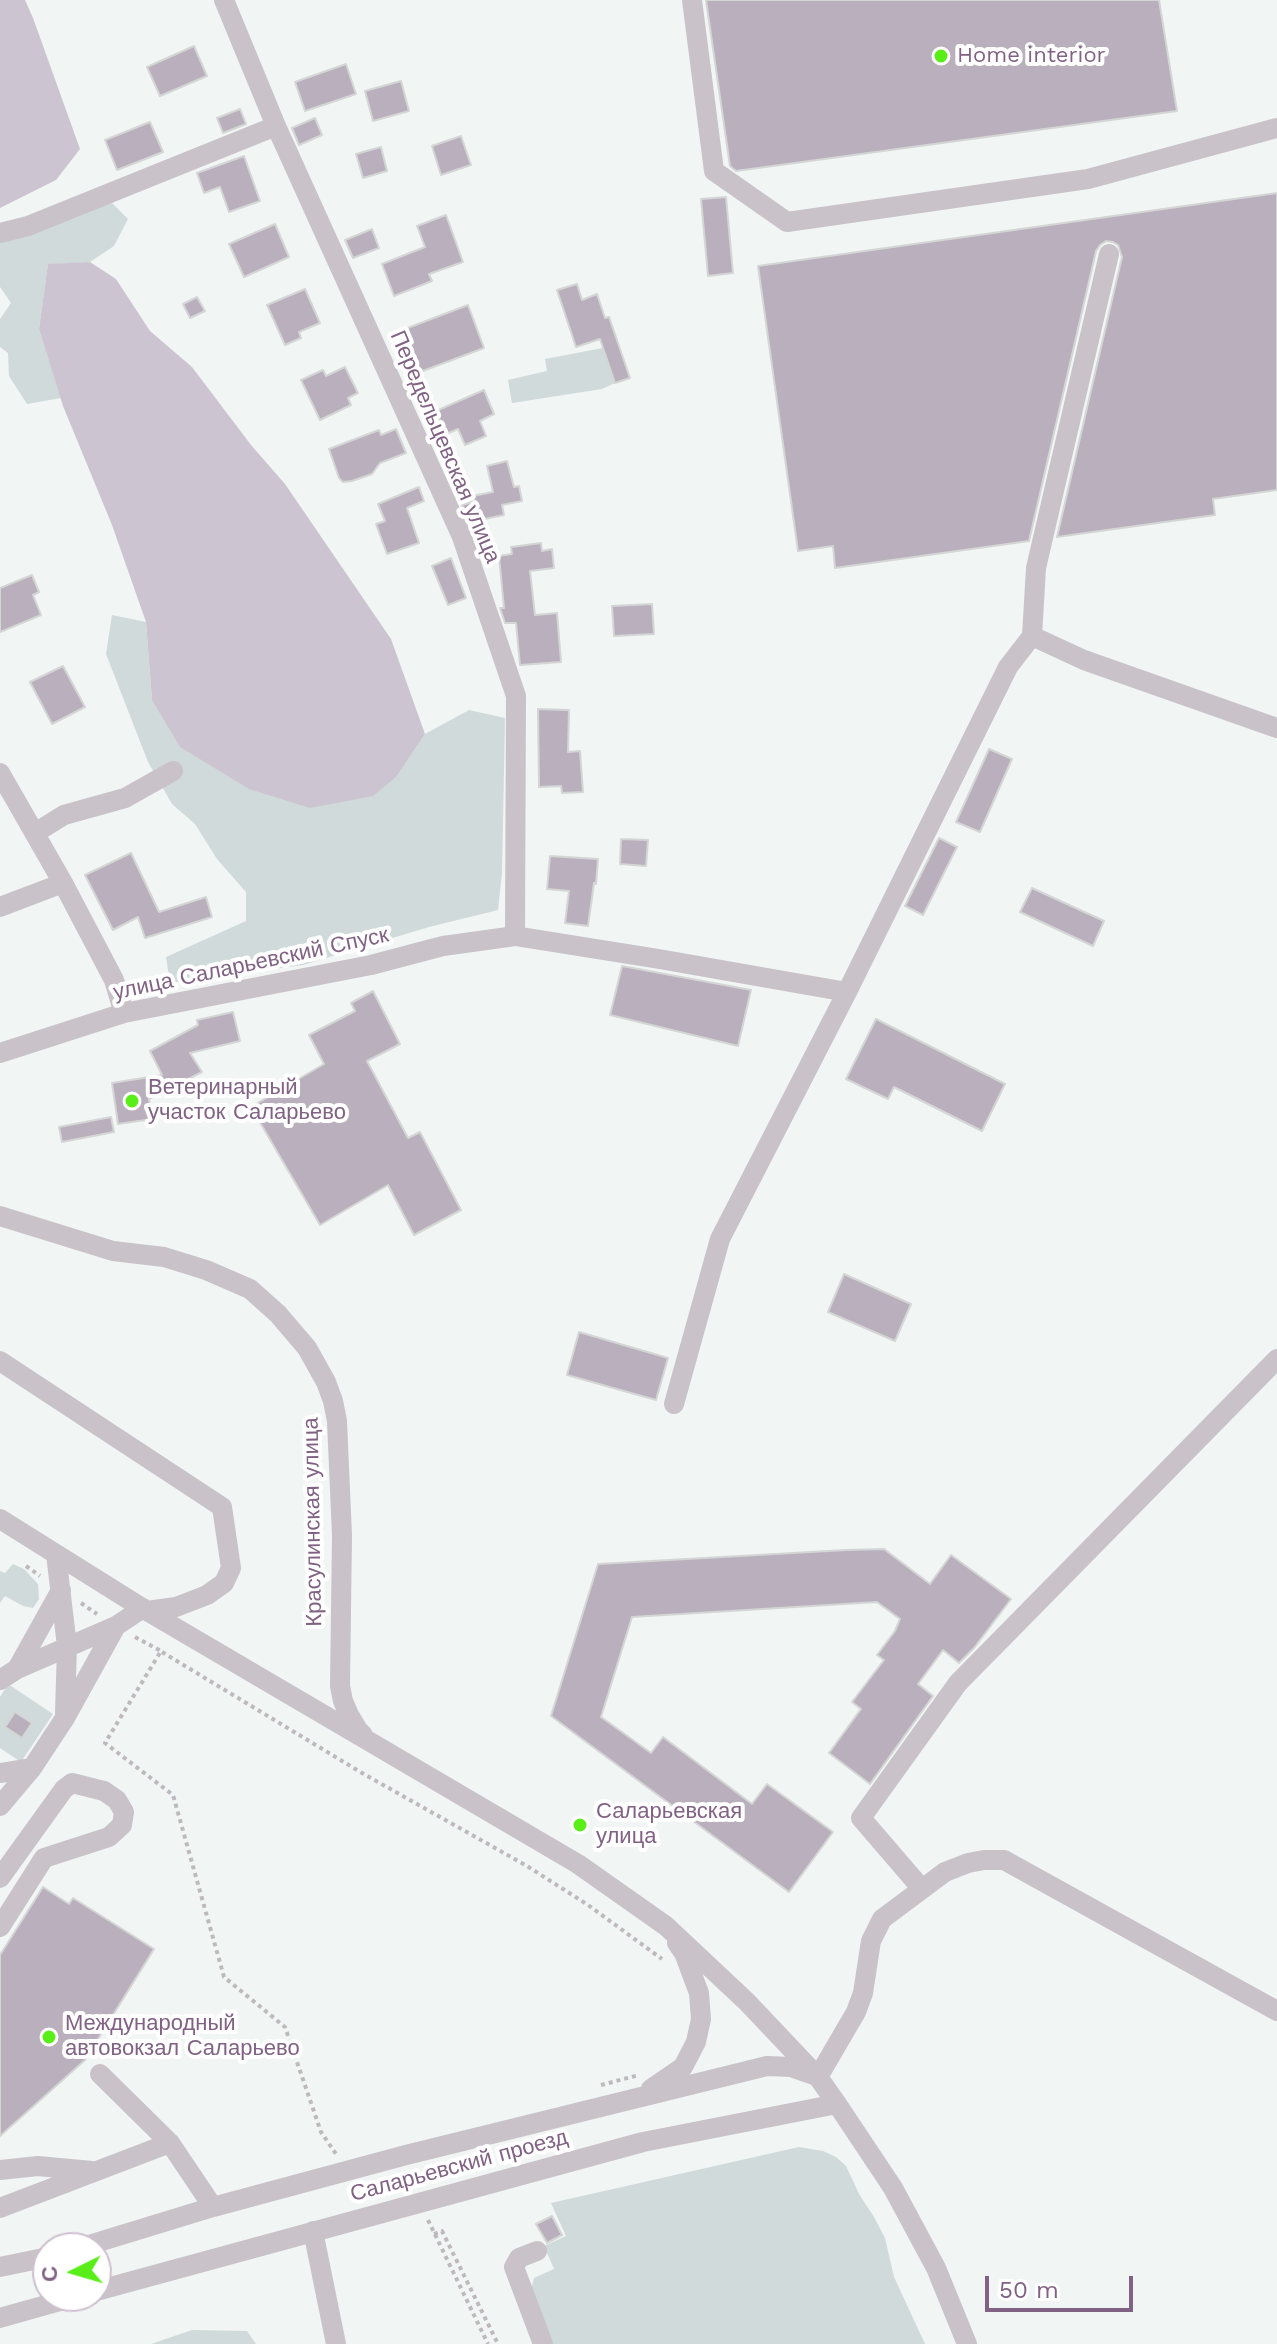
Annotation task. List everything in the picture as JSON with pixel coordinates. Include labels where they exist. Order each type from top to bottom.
[{"type":"street","name":"Передельцевская улица","points":[[224,0],[276,126],[462,537],[516,696],[515,936]]},
{"type":"street","points":[[692,0],[714,171],[787,222],[1088,179],[1277,128]]},
{"type":"street","points":[[0,233],[28,226],[276,126]]},
{"type":"street","points":[[674,1404],[720,1239],[1008,667],[1032,636],[1036,568],[1109,254]]},
{"type":"street","points":[[1032,636],[1084,660],[1277,728]]},
{"type":"street","points":[[35,833],[64,815],[125,798],[173,771]]},
{"type":"street","points":[[0,773],[114,980],[124,1013]]},
{"type":"street","points":[[0,907],[63,883]]},
{"type":"street","name":"улица Саларьевский Спуск","points":[[0,1053],[124,1013],[371,965],[443,946],[515,936],[847,992]]},
{"type":"street","name":"Красулинская улица","points":[[0,1216],[113,1251],[164,1257],[206,1270],[250,1289],[278,1314],[307,1348],[326,1382],[337,1421],[342,1536],[340,1686],[343,1701],[358,1730],[376,1746]]},
{"type":"street","points":[[922,1889],[861,1818],[958,1683],[1277,1359]]},
{"type":"street","points":[[0,1361],[222,1507],[231,1568],[224,1583],[207,1595],[176,1607],[145,1609],[116,1626],[8,1674]]},
{"type":"street","points":[[0,1519],[145,1609],[578,1864],[666,1926],[747,2002],[818,2077],[893,2188],[936,2268],[967,2344]]},
{"type":"street","points":[[56,1554],[67,1646],[65,1718]]},
{"type":"street","points":[[8,1674],[61,1590]]},
{"type":"street","points":[[0,1806],[32,1768],[65,1718],[116,1626]]},
{"type":"street","points":[[0,1773],[32,1768]]},
{"type":"street","points":[[0,1878],[64,1789],[72,1783],[104,1791],[117,1800],[124,1812],[122,1825],[109,1837],[44,1858],[0,1927]]},
{"type":"street","points":[[818,2077],[856,2012],[865,1982],[871,1941],[882,1919],[955,1867],[984,1860],[1004,1860],[1277,2011]]},
{"type":"street","points":[[632,2100],[683,2067],[696,2042],[701,2019],[699,1993],[684,1953],[666,1926]]},
{"type":"street","points":[[112,2238],[406,2155],[767,2066],[791,2067],[818,2077]]},
{"type":"street","points":[[100,2074],[170,2143],[213,2207]]},
{"type":"street","name":"Саларьевский проезд","points":[[112,2287],[643,2142],[837,2104]]},
{"type":"street","points":[[0,2208],[170,2143]]},
{"type":"street","points":[[0,2170],[38,2166],[96,2172]]},
{"type":"street","points":[[313,2231],[336,2344]]},
{"type":"street","points":[[537,2251],[519,2258],[514,2267],[543,2344]]},
{"type":"street","points":[[0,2267],[32,2260]]},
{"type":"street","points":[[0,2318],[32,2309]]},
{"type":"path","points":[[26,1566],[116,1626],[362,1773],[527,1866],[666,1961]]},
{"type":"path","points":[[161,1651],[105,1743],[173,1795],[224,1977],[285,2027],[321,2132],[336,2154],[349,2150]]},
{"type":"path","points":[[591,2087],[649,2072]]},
{"type":"path","points":[[488,2344],[434,2234],[442,2231],[498,2344]]},
{"type":"shaded area","points":[[0,0],[25,0],[80,149],[56,180],[0,208]]},
{"type":"shaded area","points":[[111,202],[128,219],[114,246],[90,262],[48,265],[39,329],[61,398],[27,404],[9,376],[8,353],[0,347],[0,319],[11,303],[0,287],[0,241]]},
{"type":"shaded area","points":[[90,262],[116,279],[150,331],[192,367],[285,484],[391,639],[425,734],[397,776],[373,796],[310,808],[249,789],[180,747],[152,700],[146,622],[112,525],[63,406],[39,329],[48,264]]},
{"type":"shaded area","points":[[603,348],[615,383],[602,389],[512,403],[508,380],[547,371],[545,359]]},
{"type":"shaded area","points":[[112,615],[146,622],[152,700],[397,776],[425,734],[469,710],[505,718],[502,873],[498,910],[303,965],[170,983],[166,957],[246,921],[246,892],[217,859],[195,824],[172,804],[148,762],[106,654]]},
{"type":"shaded area","points":[[13,1564],[24,1569],[38,1584],[39,1599],[33,1608],[5,1596],[0,1603],[0,1571],[5,1573]]},
{"type":"shaded area","points":[[8,1684],[53,1714],[21,1762],[0,1748],[0,1697]]},
{"type":"shaded area","points":[[799,2147],[823,2151],[846,2166],[885,2238],[894,2277],[925,2344],[550,2344],[530,2293],[534,2278],[554,2269],[544,2246],[566,2236],[551,2203]]},
{"type":"shaded area","points":[[192,2330],[247,2331],[256,2344],[151,2344]]},
{"type":"building","name":"Home interior","points":[[706,0],[1159,0],[1177,111],[736,171],[730,166]]},
{"type":"building","points":[[194,46],[207,76],[160,96],[147,67]]},
{"type":"building","points":[[346,64],[356,94],[305,111],[295,82]]},
{"type":"building","points":[[401,81],[409,111],[373,121],[365,91]]},
{"type":"building","points":[[240,109],[246,124],[223,133],[217,118]]},
{"type":"building","points":[[315,118],[322,135],[299,145],[292,128]]},
{"type":"building","points":[[150,122],[163,152],[117,170],[105,140]]},
{"type":"building","points":[[461,136],[471,165],[441,175],[432,146]]},
{"type":"building","points":[[381,147],[387,171],[363,178],[356,154]]},
{"type":"building","points":[[244,156],[260,201],[229,212],[220,187],[204,193],[197,173]]},
{"type":"building","points":[[1277,193],[1277,490],[1213,499],[1215,515],[1057,537],[1122,257],[1118,245],[1106,241],[1096,251],[1029,541],[835,568],[833,546],[798,551],[758,266]]},
{"type":"building","points":[[726,197],[733,273],[708,276],[701,199]]},
{"type":"building","points":[[446,215],[463,262],[429,274],[432,281],[394,296],[382,264],[425,247],[417,226]]},
{"type":"building","points":[[275,224],[289,257],[244,277],[229,244]]},
{"type":"building","points":[[372,229],[379,248],[353,258],[345,240]]},
{"type":"building","points":[[577,284],[582,300],[597,294],[605,318],[609,317],[630,378],[615,383],[600,339],[576,347],[557,290]]},
{"type":"building","points":[[305,289],[320,323],[299,332],[301,338],[285,345],[267,305]]},
{"type":"building","points":[[197,297],[205,311],[190,318],[183,304]]},
{"type":"building","points":[[468,305],[484,348],[420,372],[405,329]]},
{"type":"building","points":[[345,367],[358,393],[348,398],[351,405],[320,420],[301,380],[323,370],[326,376]]},
{"type":"building","points":[[484,390],[494,414],[480,421],[486,436],[465,445],[458,429],[446,434],[436,411]]},
{"type":"building","points":[[396,429],[406,453],[380,463],[372,474],[352,481],[343,482],[339,478],[329,449],[379,430],[381,435]]},
{"type":"building","points":[[507,461],[514,487],[519,486],[522,501],[502,505],[504,515],[470,522],[462,505],[475,501],[473,496],[493,492],[487,466]]},
{"type":"building","points":[[419,487],[424,501],[407,508],[419,543],[387,554],[376,524],[385,521],[378,504]]},
{"type":"building","points":[[541,543],[542,551],[552,549],[554,568],[530,571],[535,615],[557,613],[561,662],[520,665],[516,623],[505,623],[500,608],[504,608],[499,556],[512,554],[511,547]]},
{"type":"building","points":[[451,558],[466,598],[448,605],[432,566]]},
{"type":"building","points":[[32,575],[39,592],[33,595],[41,615],[0,632],[0,588]]},
{"type":"building","points":[[652,604],[654,634],[614,636],[612,606]]},
{"type":"building","points":[[63,666],[85,707],[52,724],[30,682]]},
{"type":"building","points":[[538,709],[569,710],[568,752],[580,751],[583,792],[562,793],[561,786],[539,787]]},
{"type":"building","points":[[989,749],[1012,759],[980,832],[956,822]]},
{"type":"building","points":[[939,838],[957,847],[923,915],[905,906]]},
{"type":"building","points":[[621,839],[648,840],[646,866],[620,864]]},
{"type":"building","points":[[131,853],[159,912],[206,897],[212,917],[145,938],[138,917],[113,930],[85,875]]},
{"type":"building","points":[[550,856],[598,859],[588,926],[565,923],[569,891],[547,889]]},
{"type":"building","points":[[1032,888],[1104,921],[1093,946],[1020,912]]},
{"type":"building","points":[[622,966],[751,990],[738,1046],[610,1015]]},
{"type":"building","points":[[373,991],[400,1044],[367,1061],[408,1138],[420,1132],[461,1210],[414,1235],[388,1185],[320,1225],[251,1107],[324,1064],[309,1035],[355,1011],[351,1003]]},
{"type":"building","points":[[233,1012],[240,1041],[190,1053],[202,1072],[149,1099],[152,1119],[118,1124],[112,1083],[162,1075],[150,1051],[198,1025],[197,1020]]},
{"type":"building","points":[[876,1019],[1005,1084],[982,1131],[894,1087],[888,1099],[846,1079]]},
{"type":"building","points":[[111,1117],[114,1132],[62,1142],[59,1127]]},
{"type":"building","points":[[844,1274],[911,1304],[895,1341],[828,1312]]},
{"type":"building","points":[[579,1332],[668,1358],[656,1400],[567,1375]]},
{"type":"building","points":[[884,1549],[930,1584],[951,1555],[1011,1599],[959,1663],[943,1650],[918,1684],[933,1696],[870,1784],[829,1753],[861,1709],[852,1702],[884,1660],[877,1655],[900,1619],[877,1602],[632,1617],[601,1717],[651,1753],[663,1737],[752,1804],[767,1784],[833,1832],[789,1892],[551,1716],[598,1564]]},
{"type":"building","points":[[15,1712],[32,1723],[22,1738],[5,1727]]},
{"type":"building","name":"Международный автовокзал Саларьево","points":[[43,1887],[69,1904],[73,1898],[154,1949],[85,2060],[0,2136],[0,1955]]},
{"type":"building","points":[[552,2216],[562,2235],[547,2243],[536,2224]]},
{"type":"place","name":"Home interior","points":[[941,56]]},
{"type":"place","name":"Ветеринарный участок Саларьево","points":[[132,1101]]},
{"type":"place","name":"Саларьевская улица","points":[[580,1825]]},
{"type":"place","name":"Международный автовокзал Саларьево","points":[[49,2037]]}]
